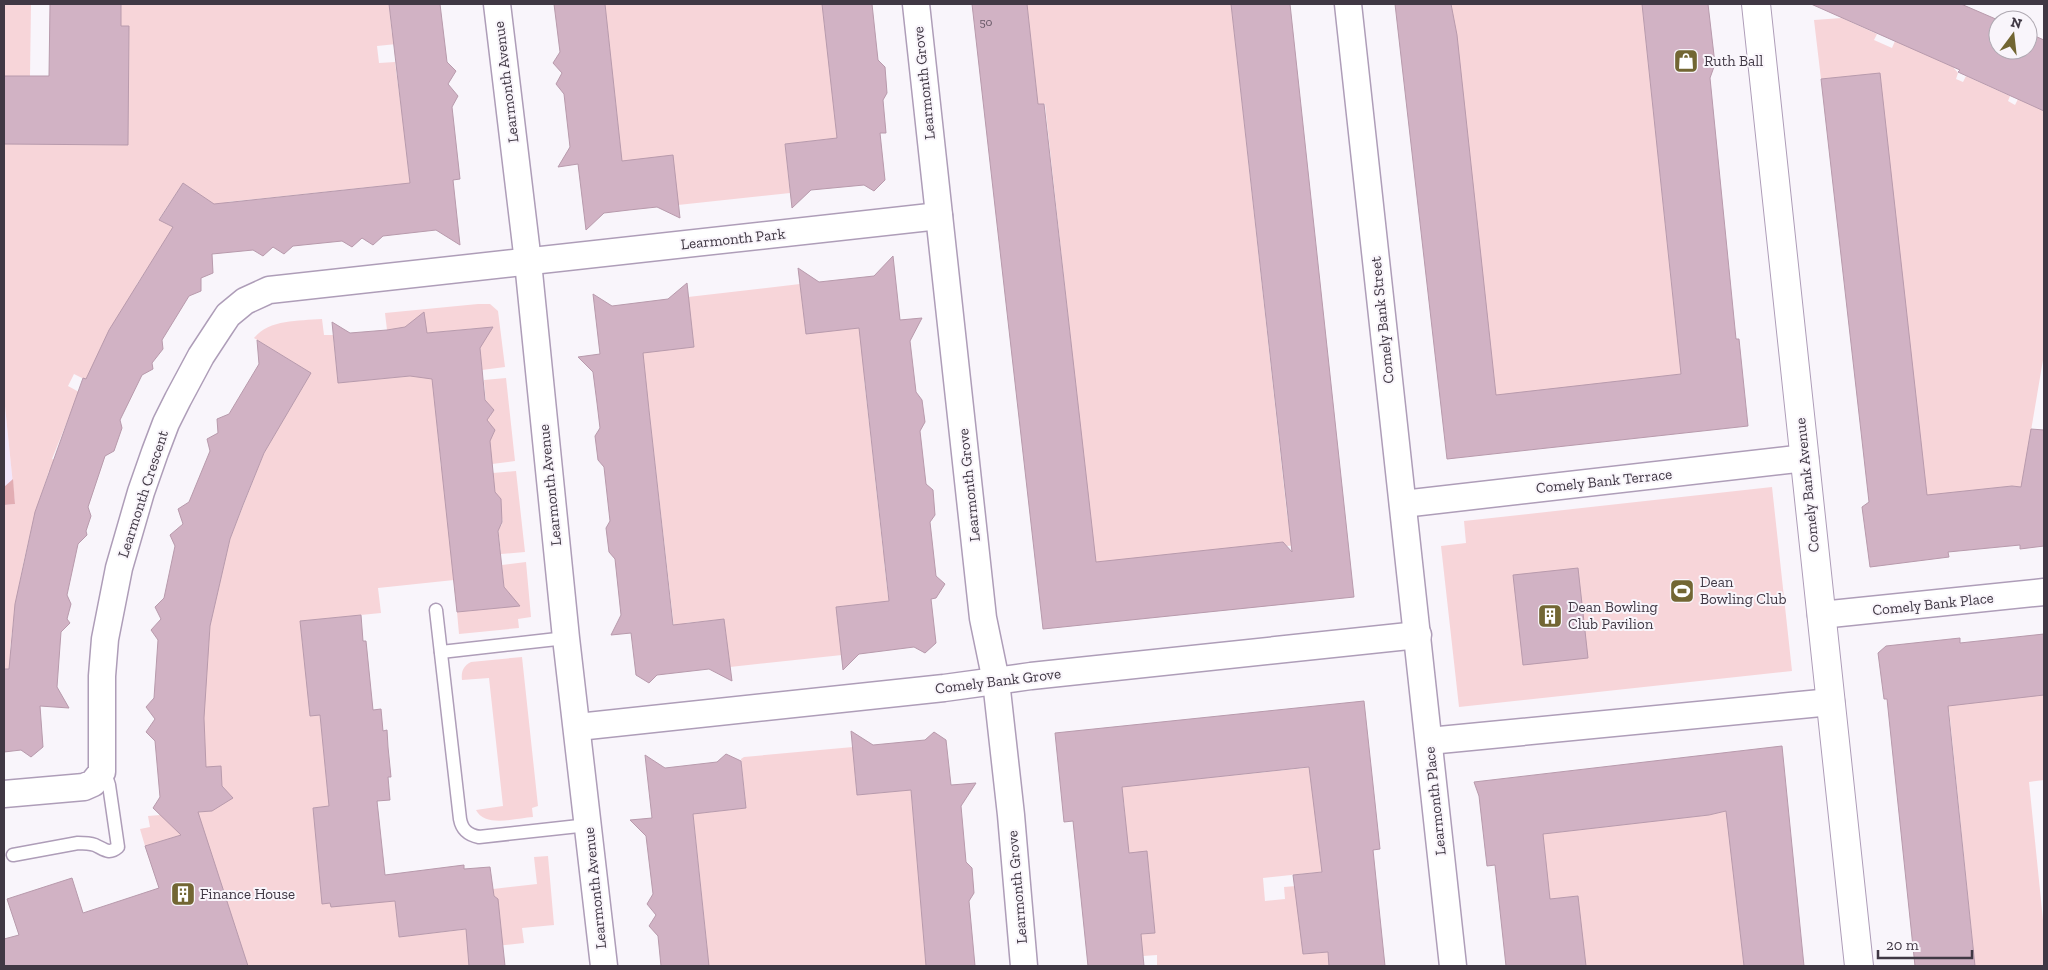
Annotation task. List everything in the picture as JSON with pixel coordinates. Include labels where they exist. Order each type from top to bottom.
[{"type":"street","name":"Learmonth Avenue","points":[[497,4],[528,262],[566,638],[578,727],[604,966]]},
{"type":"street","name":"Learmonth Grove","points":[[916,4],[983,618],[996,681],[1011,815],[1024,966]]},
{"type":"street","name":"Comely Bank Street","points":[[1348,4],[1418,635]]},
{"type":"street","name":"Comely Bank Avenue","points":[[1756,4],[1859,966]]},
{"type":"street","name":"Learmonth Park","points":[[528,262],[939,216]]},
{"type":"street","name":"Learmonth Crescent","points":[[104,767],[102,676],[105,640],[119,568],[141,492],[166,423],[201,356],[228,315],[245,301],[269,290],[528,262]]},
{"type":"street","name":"Comely Bank Terrace","points":[[1403,504],[1805,458]]},
{"type":"street","name":"Comely Bank Place","points":[[1821,616],[2044,592]]},
{"type":"street","name":"Comely Bank Grove","points":[[578,727],[1418,635]]},
{"type":"street","name":"Learmonth Place","points":[[1418,635],[1453,966]]},
{"type":"street","points":[[1429,741],[1831,702]]},
{"type":"street","points":[[4,794],[84,787],[97,780],[104,767]]},
{"type":"lane","points":[[436,610],[462,828],[472,836],[479,837],[588,825]]},
{"type":"lane","points":[[441,652],[566,638]]},
{"type":"lane","points":[[13,855],[78,843],[89,843],[108,852],[115,850],[118,847],[109,785],[104,767]]},
{"type":"shaded area","points":[[4,4],[31,4],[30,76],[4,76]]},
{"type":"shaded area","points":[[121,4],[389,4],[392,34],[414,32],[416,42],[377,46],[379,63],[395,62],[404,130],[426,128],[405,141],[410,184],[401,206],[398,184],[227,202],[204,217],[212,203],[183,183],[159,219],[174,228],[137,284],[104,389],[74,374],[68,386],[79,392],[52,459],[72,467],[69,477],[49,471],[29,537],[13,627],[10,650],[31,653],[9,669],[4,669],[4,505],[15,504],[4,397],[4,144],[128,145],[129,26],[121,26]]},
{"type":"shaded area","points":[[605,4],[822,4],[836,127],[857,125],[829,159],[827,139],[785,144],[790,193],[678,205],[624,181]]},
{"type":"shaded area","points":[[1027,4],[1231,4],[1287,514],[1289,525],[1298,545],[1287,546],[1283,542],[1091,566],[1092,534],[1045,104],[1038,104]]},
{"type":"shaded area","points":[[1451,4],[1642,4],[1678,346],[1690,371],[1681,374],[1506,394],[1493,399],[1456,34]]},
{"type":"shaded area","points":[[1842,18],[1877,34],[1874,40],[1892,48],[1895,41],[1953,67],[1958,73],[1956,79],[1963,82],[1966,76],[2010,96],[2008,101],[2015,105],[2018,99],[2044,111],[2044,354],[2026,460],[2033,488],[2012,486],[1947,493],[1943,499],[1927,500],[1876,75],[1821,79],[1814,20]]},
{"type":"shaded area","points":[[800,284],[806,333],[847,329],[845,308],[857,307],[886,375],[864,378],[873,458],[894,456],[896,466],[874,469],[883,551],[906,558],[884,561],[891,622],[880,624],[878,602],[836,607],[842,655],[730,667],[724,619],[685,623],[687,643],[676,645],[640,331],[655,351],[694,347],[688,297]]},
{"type":"shaded area","points":[[490,304],[498,311],[505,367],[482,370],[480,344],[485,340],[485,335],[479,332],[478,328],[427,333],[408,327],[387,330],[385,313]]},
{"type":"shaded area","points":[[322,319],[324,335],[333,335],[338,383],[452,372],[433,385],[441,467],[462,465],[443,479],[454,580],[378,588],[381,613],[300,621],[310,715],[320,715],[329,806],[313,808],[322,903],[392,878],[399,937],[496,926],[493,889],[537,884],[534,857],[548,856],[554,925],[522,928],[524,943],[468,949],[469,966],[248,966],[203,828],[145,846],[140,829],[150,827],[148,816],[210,811],[228,796],[224,788],[185,769],[203,718],[210,626],[230,539],[264,453],[311,373],[254,338],[268,327],[276,324]]},
{"type":"shaded area","points":[[506,378],[515,461],[492,464],[489,437],[492,437],[494,432],[491,425],[488,425],[487,417],[490,417],[492,412],[486,404],[484,380]]},
{"type":"shaded area","points":[[4,397],[15,504],[4,505]]},
{"type":"shaded area","points":[[516,471],[525,552],[501,554],[498,527],[501,526],[502,521],[493,473]]},
{"type":"shaded area","points":[[13,479],[15,504],[4,505],[4,487]]},
{"type":"shaded area","points":[[1772,487],[1792,671],[1459,707],[1441,546],[1466,543],[1464,521]]},
{"type":"shaded area","points":[[526,562],[531,617],[518,619],[519,628],[459,634],[457,612],[506,607],[502,565]]},
{"type":"shaded area","points":[[522,657],[538,806],[532,808],[533,817],[502,821],[486,819],[480,816],[476,810],[503,806],[489,678],[462,680],[462,672],[464,667],[471,662]]},
{"type":"shaded area","points":[[2044,695],[2044,780],[2029,782],[2044,930],[2044,966],[1975,966],[1949,709],[1942,706]]},
{"type":"shaded area","points":[[853,747],[857,795],[901,791],[899,769],[909,768],[926,966],[709,966],[708,956],[686,948],[707,945],[691,793],[704,813],[746,808],[741,759],[744,757]]},
{"type":"shaded area","points":[[1316,765],[1375,866],[1263,878],[1265,901],[1285,899],[1284,887],[1321,884],[1302,943],[1303,954],[1328,952],[1329,966],[1157,966],[1157,955],[1143,956],[1140,934],[1155,933],[1147,852],[1077,858],[1073,821],[1125,816],[1124,802],[1113,784],[1125,786],[1306,768]]},
{"type":"shaded area","points":[[1726,806],[1744,966],[1586,966],[1585,964],[1560,966],[1558,942],[1579,908],[1578,896],[1506,904],[1501,864],[1546,859],[1542,829],[1547,829],[1552,833],[1709,815],[1722,812]]},
{"type":"building","points":[[50,4],[121,4],[121,26],[129,26],[128,145],[4,144],[4,76],[49,76]]},
{"type":"building","points":[[389,4],[440,4],[447,62],[456,71],[448,84],[458,96],[452,107],[460,179],[453,180],[460,245],[436,230],[383,236],[373,245],[362,238],[352,247],[342,241],[293,246],[284,254],[273,247],[263,256],[253,250],[212,254],[213,273],[201,278],[201,291],[189,296],[162,340],[163,349],[152,363],[153,369],[142,375],[120,420],[122,428],[114,451],[105,456],[88,507],[91,516],[86,531],[87,535],[78,544],[67,595],[71,604],[67,619],[70,623],[61,632],[57,687],[69,708],[40,706],[43,747],[31,757],[21,750],[4,752],[4,669],[9,669],[15,604],[35,512],[83,378],[86,379],[109,330],[173,227],[159,220],[183,183],[214,204],[410,183]]},
{"type":"building","points":[[554,4],[605,4],[622,161],[673,155],[680,218],[657,207],[604,213],[586,230],[578,164],[558,167],[570,147],[564,94],[556,84],[562,73],[553,63],[560,52]]},
{"type":"building","points":[[822,4],[872,4],[878,60],[885,67],[887,93],[883,100],[886,133],[880,133],[885,180],[874,191],[864,185],[811,190],[792,208],[785,144],[837,138]]},
{"type":"building","points":[[972,4],[1027,4],[1038,104],[1044,104],[1096,562],[1283,542],[1292,552],[1231,4],[1290,4],[1354,597],[1043,629]]},
{"type":"building","points":[[1395,4],[1451,4],[1457,35],[1496,395],[1681,374],[1642,4],[1708,4],[1715,64],[1710,78],[1736,339],[1739,339],[1748,426],[1447,459]]},
{"type":"building","points":[[1811,4],[1961,4],[1988,16],[1988,60],[2038,60],[2038,37],[2044,40],[2044,111],[1958,72],[1960,70]]},
{"type":"building","points":[[1880,73],[1927,495],[2012,486],[2021,487],[2031,429],[2044,430],[2044,546],[2020,549],[2020,545],[1948,552],[1949,557],[1870,567],[1862,507],[1869,502],[1821,79]]},
{"type":"building","points":[[893,256],[900,320],[922,318],[910,341],[916,392],[922,400],[925,422],[920,431],[926,484],[933,490],[935,515],[930,522],[936,576],[945,584],[936,598],[931,599],[936,643],[925,653],[914,647],[859,654],[843,670],[836,607],[889,601],[859,328],[806,334],[798,268],[819,282],[874,276]]},
{"type":"building","points":[[687,283],[694,347],[643,353],[673,625],[724,619],[732,681],[709,669],[657,675],[649,683],[636,675],[631,633],[611,635],[621,615],[615,559],[609,552],[606,528],[610,521],[604,467],[598,460],[595,436],[600,428],[593,372],[578,357],[600,354],[593,294],[612,306],[668,299]]},
{"type":"building","points":[[424,312],[427,333],[493,327],[480,348],[485,400],[494,410],[487,420],[495,430],[490,441],[495,492],[501,499],[502,522],[498,531],[504,587],[520,606],[457,612],[432,379],[410,376],[338,383],[332,322],[350,333],[387,330],[405,327]]},
{"type":"building","points":[[257,340],[311,373],[264,453],[243,505],[230,539],[210,626],[204,718],[206,767],[221,766],[222,786],[233,798],[212,811],[198,812],[248,966],[4,966],[4,939],[19,935],[7,899],[72,878],[83,913],[159,888],[145,846],[181,835],[153,808],[160,797],[155,741],[146,732],[155,719],[146,707],[154,698],[158,640],[151,630],[161,619],[155,607],[164,598],[175,546],[170,535],[183,524],[178,509],[189,502],[210,451],[207,439],[218,433],[217,419],[229,414],[259,364]]},
{"type":"building","name":"Dean Bowling Club Pavilion","points":[[1578,568],[1588,658],[1523,665],[1513,575]]},
{"type":"building","points":[[361,615],[363,641],[366,641],[373,710],[381,709],[383,731],[387,730],[391,777],[388,777],[390,800],[377,801],[385,875],[464,865],[464,869],[490,867],[494,896],[498,899],[505,966],[469,966],[466,929],[399,937],[395,901],[331,907],[330,903],[322,904],[313,808],[329,806],[320,715],[310,716],[300,621]]},
{"type":"building","points":[[2044,634],[2044,695],[1948,706],[1975,966],[1915,966],[1887,699],[1884,699],[1878,653],[1886,646],[1960,638],[1960,643]]},
{"type":"building","points":[[1364,701],[1380,849],[1373,850],[1385,966],[1329,966],[1328,952],[1303,954],[1293,875],[1322,872],[1309,767],[1122,787],[1129,853],[1147,851],[1155,933],[1141,934],[1144,966],[1088,966],[1073,821],[1064,822],[1055,733]]},
{"type":"building","points":[[851,731],[873,745],[925,740],[934,732],[946,740],[951,785],[976,783],[961,806],[966,862],[972,868],[974,893],[969,901],[975,966],[926,966],[911,790],[857,795]]},
{"type":"building","points":[[1782,746],[1804,966],[1744,966],[1726,811],[1709,815],[1543,834],[1550,899],[1578,896],[1586,966],[1506,966],[1495,865],[1487,866],[1479,796],[1474,782]]},
{"type":"building","points":[[726,754],[741,761],[746,808],[693,814],[709,966],[661,966],[658,936],[649,926],[656,915],[647,904],[653,894],[646,836],[630,820],[652,818],[645,755],[665,768],[717,762]]},
{"type":"place","name":"Ruth Ball","points":[[1686,61]]},
{"type":"place","name":"Dean Bowling Club","points":[[1682,591]]},
{"type":"place","name":"Dean Bowling Club Pavilion","points":[[1550,616]]},
{"type":"place","name":"Finance House","points":[[183,894]]}]
